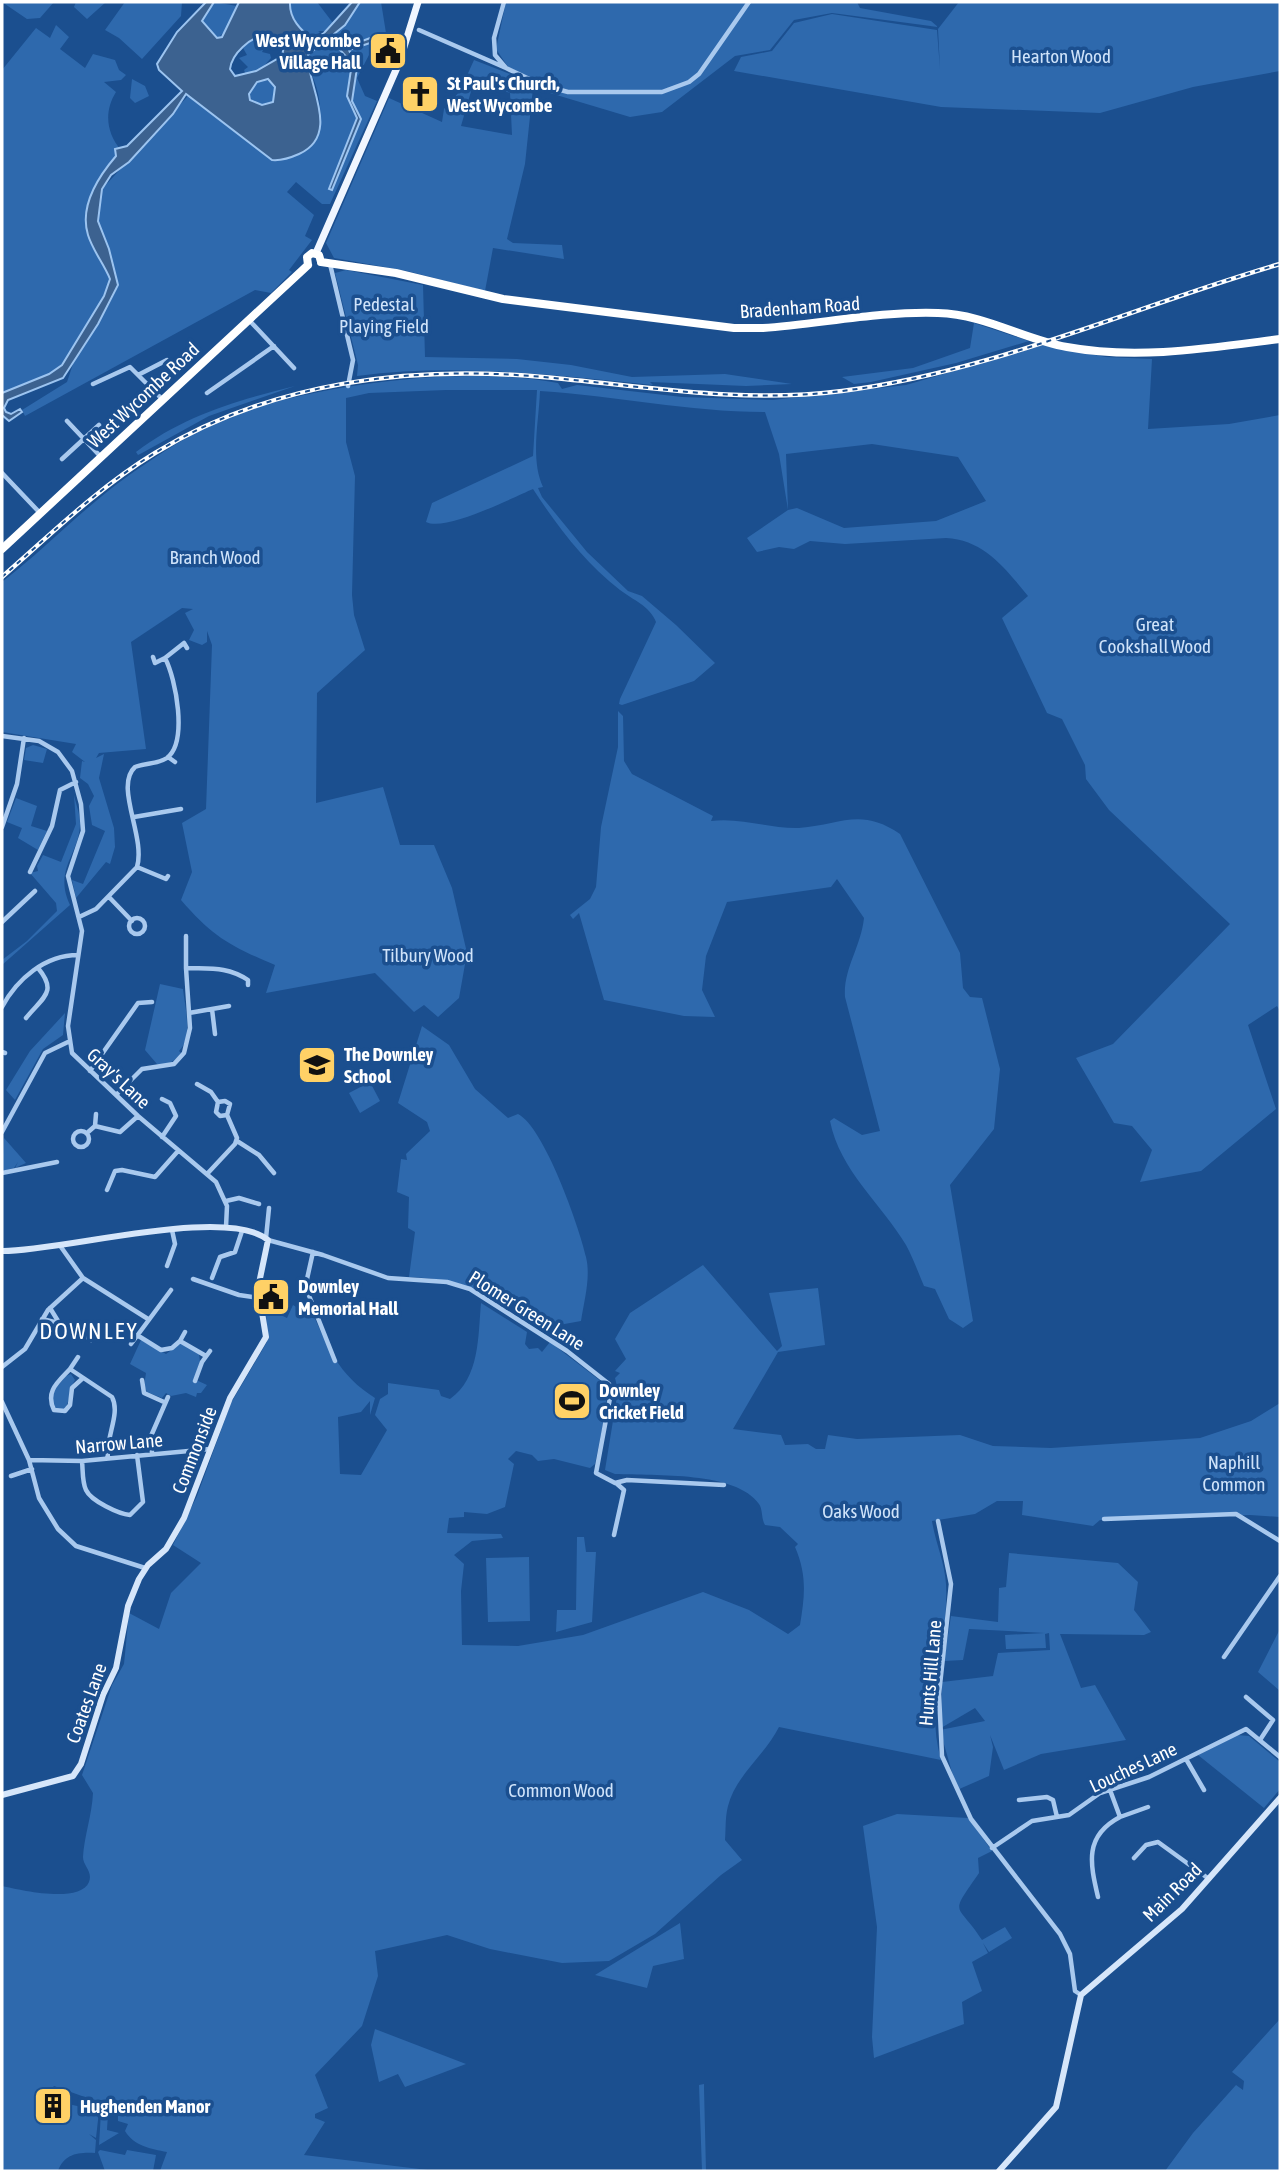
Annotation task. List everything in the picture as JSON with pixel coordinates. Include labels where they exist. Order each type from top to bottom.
[{"type":"highway","points":[[316,253],[325,263],[317,268],[308,265],[307,257],[316,253]]},
{"type":"highway","name":"Bradenham Road","points":[[325,263],[396,273],[505,299],[734,328],[763,328],[940,313],[992,323],[1063,347],[1104,352],[1155,352],[1280,339]]},
{"type":"highway","name":"West Wycombe Road","points":[[2,549],[308,265]]},
{"type":"main road","points":[[316,253],[415,28],[418,2]]},
{"type":"street","points":[[504,2],[494,50],[506,68]]},
{"type":"street","points":[[415,28],[542,85],[568,92],[662,92],[688,82],[699,74],[749,2]]},
{"type":"street","points":[[325,263],[354,360],[348,386]]},
{"type":"street","points":[[248,319],[295,368]]},
{"type":"street","points":[[207,393],[274,346]]},
{"type":"street","points":[[140,374],[167,360]]},
{"type":"street","points":[[93,384],[130,367],[140,374],[162,399]]},
{"type":"street","points":[[67,421],[100,456]]},
{"type":"street","points":[[62,459],[99,425]]},
{"type":"street","points":[[2,473],[40,513]]},
{"type":"street","points":[[153,657],[155,663],[184,643],[187,648]]},
{"type":"street","points":[[79,917],[92,912],[137,867],[139,845],[126,788],[129,773],[135,767],[169,757],[177,744],[174,678],[165,658]]},
{"type":"street","points":[[2,736],[45,743],[58,752],[69,765],[76,782],[61,790],[34,869]]},
{"type":"street","points":[[2,827],[17,784],[24,738]]},
{"type":"street","points":[[169,757],[175,762]]},
{"type":"street","name":"Gray's Lane","points":[[76,782],[83,825],[68,876],[70,894],[82,931],[68,1042],[74,1056],[138,1116],[207,1174],[220,1188],[226,1201]]},
{"type":"street","points":[[134,817],[181,809]]},
{"type":"street","points":[[168,811],[169,820]]},
{"type":"street","points":[[137,867],[166,879],[168,876]]},
{"type":"street","points":[[2,922],[35,891]]},
{"type":"street","points":[[109,897],[132,921]]},
{"type":"street","points":[[117,1094],[142,1069],[170,1066],[179,1060],[188,1040],[186,935]]},
{"type":"street","points":[[2,1007],[19,983],[38,968],[60,956],[78,956]]},
{"type":"street","points":[[186,968],[218,965],[248,981]]},
{"type":"street","points":[[26,1018],[50,985],[38,968]]},
{"type":"street","points":[[90,1071],[138,1003],[152,1002]]},
{"type":"street","points":[[189,1013],[229,1006]]},
{"type":"street","points":[[212,1009],[215,1034]]},
{"type":"street","points":[[2,1132],[46,1053],[68,1042]]},
{"type":"street","points":[[197,1084],[211,1092],[218,1102],[216,1112],[220,1116],[227,1115]]},
{"type":"street","points":[[162,1099],[170,1103],[176,1116],[162,1137]]},
{"type":"street","points":[[218,1102],[229,1103],[227,1115],[237,1141],[259,1155],[274,1173]]},
{"type":"street","points":[[87,1133],[95,1126],[96,1114]]},
{"type":"street","points":[[95,1126],[120,1132],[138,1116]]},
{"type":"street","points":[[207,1174],[237,1141]]},
{"type":"street","points":[[107,1190],[115,1171],[155,1177],[178,1151]]},
{"type":"street","points":[[2,1173],[57,1162]]},
{"type":"street","points":[[226,1227],[226,1201],[239,1198],[259,1204]]},
{"type":"street","points":[[193,1279],[239,1295],[259,1298],[269,1208]]},
{"type":"street","name":"Plomer Green Lane","points":[[2,1251],[61,1247],[71,1242],[172,1230],[226,1227],[313,1252],[388,1278],[447,1282],[470,1289],[573,1355],[610,1387],[605,1431],[596,1473],[615,1483]]},
{"type":"street","points":[[169,1264],[175,1244],[172,1230]]},
{"type":"street","points":[[212,1278],[220,1257],[235,1252],[242,1231]]},
{"type":"street","points":[[61,1247],[83,1278],[148,1319]]},
{"type":"street","points":[[313,1252],[307,1279],[308,1293],[335,1361]]},
{"type":"street","points":[[2,1367],[25,1349],[41,1319],[83,1278]]},
{"type":"street","points":[[131,1344],[171,1290]]},
{"type":"street","name":"Commonside","points":[[145,1568],[166,1549],[184,1518],[230,1398],[266,1337],[259,1298]]},
{"type":"street","points":[[50,1308],[58,1321]]},
{"type":"street","points":[[41,1319],[75,1327],[91,1340]]},
{"type":"street","points":[[137,1335],[162,1350],[172,1348],[186,1332]]},
{"type":"street","points":[[180,1341],[206,1356]]},
{"type":"street","points":[[195,1381],[210,1351]]},
{"type":"street","points":[[78,1357],[51,1390],[50,1400],[54,1410],[60,1413],[68,1409],[72,1388],[83,1378]]},
{"type":"street","points":[[70,1369],[114,1400],[108,1458]]},
{"type":"street","points":[[142,1380],[144,1394],[164,1402]]},
{"type":"street","points":[[152,1454],[151,1436],[168,1396]]},
{"type":"street","points":[[2,1403],[29,1460],[39,1498],[66,1538],[98,1555],[145,1568]]},
{"type":"street","name":"Narrow Lane","points":[[29,1460],[82,1461],[211,1449]]},
{"type":"street","points":[[82,1461],[85,1487],[89,1494],[123,1514],[130,1515],[143,1502],[137,1455]]},
{"type":"street","points":[[11,1476],[32,1469]]},
{"type":"street","points":[[615,1483],[627,1480],[724,1485]]},
{"type":"street","points":[[614,1535],[624,1490],[615,1483]]},
{"type":"street","points":[[1104,1519],[1236,1514],[1280,1541]]},
{"type":"street","name":"Hunts Hill Lane","points":[[938,1521],[951,1584],[939,1694],[942,1756],[971,1819],[1060,1934],[1070,1954],[1075,1991],[1080,1998]]},
{"type":"street","name":"Coates Lane","points":[[2,1795],[64,1779],[77,1772],[99,1716],[103,1696],[116,1668],[128,1606],[145,1568]]},
{"type":"street","points":[[1224,1657],[1280,1576]]},
{"type":"street","points":[[1246,1698],[1273,1720],[1260,1740],[1280,1757]]},
{"type":"street","name":"Louches Lane","points":[[992,1848],[1032,1821],[1069,1815],[1110,1790],[1149,1777],[1246,1729],[1260,1740]]},
{"type":"street","points":[[1186,1759],[1204,1790]]},
{"type":"street","points":[[1110,1790],[1120,1817]]},
{"type":"street","points":[[1019,1800],[1047,1797],[1054,1800],[1057,1817]]},
{"type":"street","name":"Main Road","points":[[1080,1998],[1167,1923],[1280,1798]]},
{"type":"street","points":[[1098,1897],[1091,1867],[1097,1836],[1105,1825],[1148,1807]]},
{"type":"street","points":[[1134,1858],[1151,1842],[1158,1842],[1209,1879]]},
{"type":"street","points":[[999,2171],[1056,2107],[1080,1998]]},
{"type":"green space","points":[[2,2],[54,2],[40,18],[27,19]]},
{"type":"green space","points":[[76,2],[106,2],[87,19],[74,7]]},
{"type":"green space","points":[[125,2],[182,2],[181,16],[142,59],[119,38],[105,30]]},
{"type":"green space","points":[[214,2],[237,6],[229,27],[218,38],[202,21]]},
{"type":"green space","points":[[290,2],[317,2],[333,23],[325,31],[318,31],[320,32],[313,40],[294,19]]},
{"type":"green space","points":[[360,2],[381,2],[386,33],[384,42],[369,55],[357,78],[365,96],[377,101],[330,204],[322,204],[296,182],[287,192],[314,215],[305,236],[312,240],[289,270],[292,272],[271,293],[255,290],[25,416],[22,410],[67,382],[74,361],[118,285],[109,249],[98,221],[102,189],[188,96],[278,161],[292,157],[311,144],[319,124],[319,100],[308,55],[323,42],[332,43],[352,63],[347,96],[357,118],[332,189],[361,119],[352,101],[357,68],[349,50],[379,39],[379,36],[346,47],[335,38],[337,30],[345,25]]},
{"type":"green space","points":[[506,2],[857,2],[860,8],[931,21],[938,27],[832,13],[794,20],[770,50],[735,56],[662,112],[630,117],[533,88],[525,164],[507,239],[513,243],[562,245],[564,259],[493,248],[485,291],[407,271],[334,258],[326,243],[389,98],[442,122],[444,109],[460,91],[474,60],[557,92],[668,90],[570,91],[542,83],[508,67],[496,49]],"holes":[[[474,81],[510,93],[512,135],[461,126]]]},
{"type":"green space","name":"Hearton Wood","points":[[959,2],[1280,2],[1280,71],[1193,87],[1100,113],[941,107],[734,71],[741,57],[772,51],[794,23],[832,14],[937,30],[940,69],[938,29]]},
{"type":"green space","points":[[56,25],[69,37],[60,49],[85,68],[93,54],[115,60],[119,70],[126,75],[121,80],[104,82],[116,92],[108,122],[112,136],[121,150],[94,189],[86,210],[88,234],[110,279],[87,327],[64,363],[45,377],[2,393],[2,70],[36,28],[50,38]]},
{"type":"green space","points":[[266,34],[268,40],[262,52],[270,54],[271,58],[263,67],[246,75],[244,70],[248,67],[239,58],[247,55],[243,48],[254,38]]},
{"type":"green space","points":[[132,79],[145,86],[149,96],[135,103],[130,98]]},
{"type":"green space","points":[[263,80],[272,84],[276,93],[272,102],[263,106],[254,102],[250,93],[254,84]]},
{"type":"green space","name":"Pedestal Playing Field","points":[[346,270],[423,285],[425,357],[517,359],[571,365],[632,377],[725,374],[792,384],[746,386],[650,382],[653,385],[468,370],[357,376],[358,365],[335,273]]},
{"type":"green space","points":[[974,323],[1029,341],[956,363],[871,382],[854,384],[842,377],[913,368],[970,348]]},
{"type":"green space","points":[[1043,345],[1106,357],[1152,359],[1148,429],[1229,424],[1280,415],[1280,1011],[1277,1006],[1248,1025],[1276,1109],[1201,1171],[1140,1182],[1152,1150],[1132,1126],[1114,1123],[1076,1058],[1113,1044],[1230,924],[1109,810],[1086,779],[1085,765],[1062,719],[1047,713],[1002,618],[1028,596],[993,557],[972,544],[946,538],[845,544],[810,541],[794,549],[779,547],[757,552],[747,538],[788,510],[779,454],[765,412],[708,409],[540,391],[536,452],[543,487],[538,488],[542,497],[587,552],[628,591],[642,596],[676,625],[715,663],[694,681],[622,705],[619,704],[620,699],[656,622],[645,607],[620,590],[583,556],[533,489],[463,518],[435,524],[426,522],[432,503],[533,456],[537,390],[369,393],[346,398],[346,442],[355,476],[352,595],[354,615],[365,650],[317,693],[316,803],[383,787],[400,845],[434,845],[452,888],[467,953],[459,998],[438,1017],[424,1005],[414,1012],[375,973],[266,993],[275,965],[223,939],[181,900],[192,872],[182,823],[206,809],[212,645],[207,631],[207,642],[202,645],[189,640],[194,630],[185,613],[193,609],[182,608],[131,642],[146,749],[99,753],[96,758],[104,754],[99,778],[114,828],[115,847],[110,864],[106,862],[76,898],[72,880],[83,884],[105,831],[92,825],[89,806],[94,796],[88,784],[80,778],[82,761],[85,762],[72,752],[76,744],[2,732],[2,582],[111,488],[172,446],[220,420],[253,408],[325,391],[405,379],[485,376],[523,378],[558,383],[562,389],[577,385],[682,397],[773,400],[906,385]],"holes":[[[872,444],[958,457],[986,501],[936,521],[844,528],[797,508],[788,510],[786,454]]]},
{"type":"green space","points":[[295,386],[209,416],[138,455],[136,452],[192,419],[253,397]]},
{"type":"green space","points":[[618,711],[623,716],[624,761],[632,774],[713,816],[711,821],[799,828],[862,819],[886,826],[900,834],[960,953],[963,988],[970,997],[982,998],[1000,1069],[994,1129],[950,1185],[973,1321],[963,1328],[949,1319],[935,1289],[924,1286],[906,1245],[862,1186],[835,1139],[830,1121],[834,1118],[862,1135],[880,1131],[845,997],[849,967],[864,918],[837,879],[831,887],[727,902],[706,956],[702,990],[715,1017],[684,1016],[604,1000],[579,913],[573,919],[570,915],[590,899],[596,887],[601,827],[618,747]]},
{"type":"green space","points":[[33,745],[47,749],[43,763],[24,760],[26,748]]},
{"type":"green space","points":[[74,795],[80,823],[64,881],[70,905],[2,965],[2,960],[27,941],[57,911],[56,903],[30,873],[38,871],[37,866],[43,855],[61,862],[76,824]]},
{"type":"green space","points":[[16,798],[37,806],[31,826],[47,831],[38,850],[18,838],[22,828],[7,822]]},
{"type":"green space","points":[[160,984],[183,989],[187,1030],[179,1051],[181,1053],[176,1059],[157,1064],[145,1050]]},
{"type":"green space","points":[[65,1013],[63,1035],[43,1049],[15,1100],[6,1090],[30,1051]]},
{"type":"green space","points":[[422,1026],[449,1045],[475,1089],[508,1118],[518,1114],[539,1137],[559,1179],[586,1257],[587,1281],[581,1321],[548,1327],[514,1306],[482,1291],[448,1281],[409,1277],[415,1232],[408,1228],[409,1197],[397,1192],[401,1159],[407,1160],[406,1154],[430,1131],[427,1122],[398,1103]]},
{"type":"green space","points":[[370,1082],[380,1101],[360,1113],[349,1093]]},
{"type":"green space","points":[[4,1138],[26,1163],[15,1168],[18,1162],[14,1168],[2,1171]]},
{"type":"green space","points":[[703,1265],[777,1351],[782,1346],[769,1293],[818,1288],[825,1345],[778,1352],[733,1429],[781,1435],[785,1445],[808,1444],[816,1449],[825,1449],[828,1435],[857,1439],[960,1435],[993,1446],[1051,1448],[1200,1438],[1251,1421],[1280,1403],[1280,1517],[1250,1515],[1100,1520],[1093,1526],[1022,1515],[1023,1501],[997,1501],[975,1514],[932,1521],[946,1584],[935,1716],[941,1760],[779,1727],[737,1785],[728,1806],[725,1840],[742,1860],[721,1875],[655,1934],[609,1961],[562,1963],[490,1949],[447,1935],[375,1951],[378,1976],[362,2026],[315,2075],[328,2108],[315,2114],[315,2118],[325,2122],[304,2155],[436,2171],[160,2171],[167,2152],[149,2148],[133,2140],[125,2131],[128,2124],[118,2121],[118,2112],[99,2108],[93,2100],[54,2086],[47,2094],[51,2097],[40,2121],[49,2125],[54,2111],[64,2103],[99,2111],[96,2138],[89,2134],[96,2140],[95,2153],[72,2155],[58,2171],[2,2171],[2,1886],[62,1894],[83,1889],[89,1882],[90,1875],[83,1857],[93,1793],[82,1775],[112,1685],[124,1664],[129,1613],[159,1629],[171,1593],[201,1563],[173,1545],[197,1496],[231,1403],[267,1342],[266,1308],[287,1318],[293,1305],[301,1310],[310,1307],[335,1358],[352,1380],[375,1398],[370,1415],[370,1401],[361,1412],[338,1417],[340,1474],[361,1475],[387,1430],[375,1415],[380,1399],[388,1394],[388,1383],[439,1390],[441,1396],[450,1399],[460,1390],[476,1356],[481,1303],[527,1332],[525,1344],[529,1349],[538,1348],[542,1352],[550,1342],[602,1382],[607,1404],[595,1464],[590,1468],[554,1459],[538,1461],[532,1455],[516,1451],[508,1459],[514,1464],[505,1507],[487,1514],[464,1512],[464,1517],[449,1518],[447,1533],[501,1534],[503,1538],[472,1541],[454,1555],[464,1564],[461,1591],[462,1645],[518,1646],[583,1635],[703,1592],[749,1610],[788,1634],[800,1625],[803,1604],[803,1576],[795,1547],[798,1544],[780,1527],[765,1525],[759,1504],[748,1493],[733,1486],[694,1477],[615,1474],[605,1470],[618,1390],[615,1378],[620,1373],[615,1371],[626,1359],[615,1339],[630,1313]]},
{"type":"green space","points":[[141,1340],[166,1354],[181,1343],[199,1354],[200,1362],[194,1379],[207,1385],[201,1393],[197,1393],[196,1397],[186,1393],[171,1396],[166,1393],[162,1398],[147,1392],[144,1386],[146,1373],[130,1364]]},
{"type":"green space","points":[[71,1374],[75,1380],[66,1407],[64,1410],[53,1408],[52,1393],[66,1376]]},
{"type":"green space","points":[[577,1537],[584,1537],[586,1552],[596,1552],[592,1622],[556,1632],[557,1610],[576,1610]]},
{"type":"green space","points":[[1009,1553],[1118,1563],[1138,1582],[1134,1610],[1151,1632],[1144,1635],[1060,1634],[1081,1688],[1095,1685],[1126,1740],[1041,1754],[1004,1770],[990,1735],[993,1747],[989,1776],[957,1790],[940,1730],[985,1721],[975,1708],[941,1728],[942,1682],[993,1676],[998,1653],[1050,1650],[1049,1633],[1045,1634],[1046,1648],[1006,1649],[1005,1635],[1045,1633],[969,1629],[963,1660],[944,1661],[951,1616],[998,1622],[999,1588],[1006,1587]]},
{"type":"green space","points":[[529,1557],[530,1621],[488,1622],[486,1558]]},
{"type":"green space","points":[[1280,1629],[1280,1691],[1258,1672]]},
{"type":"green space","points":[[1237,1735],[1249,1736],[1280,1762],[1280,1789],[1264,1808],[1198,1755]]},
{"type":"green space","points":[[897,1814],[968,1818],[992,1851],[978,1858],[979,1873],[963,1897],[959,1909],[982,1940],[1005,1927],[1012,1938],[989,1952],[983,1943],[988,1953],[972,1962],[982,1991],[962,2002],[964,2024],[874,2058],[872,2037],[877,1927],[863,1826]]},
{"type":"green space","points":[[680,1923],[684,1959],[653,1966],[647,1988],[595,1975]]},
{"type":"green space","points":[[1280,2019],[1280,2171],[1165,2171],[1193,2133],[1236,2085],[1243,2090],[1244,2081],[1232,2072]]},
{"type":"green space","points":[[375,2029],[466,2064],[405,2087],[398,2074],[379,2082],[371,2045]]},
{"type":"green space","points":[[704,2084],[706,2171],[702,2171],[699,2085]]},
{"type":"green space","points":[[101,2112],[108,2113],[107,2130],[119,2133],[99,2145]]},
{"type":"green space","points":[[100,2150],[125,2155],[127,2150],[156,2155],[153,2171],[105,2171],[98,2152]]},
{"type":"shaded area","points":[[206,2],[214,2],[202,21],[217,38],[222,37],[239,2],[290,2],[294,19],[313,40],[324,33],[352,2],[360,2],[345,25],[334,34],[336,41],[346,47],[373,37],[373,42],[349,50],[357,68],[352,101],[361,119],[332,190],[329,189],[357,118],[347,96],[352,63],[331,40],[327,39],[308,55],[319,107],[319,134],[312,145],[292,157],[272,160],[186,94],[173,114],[129,162],[111,175],[102,189],[98,221],[109,249],[118,285],[98,324],[63,378],[8,400],[4,408],[6,412],[11,414],[20,409],[22,412],[9,421],[2,415],[2,393],[49,374],[62,365],[104,296],[110,279],[88,235],[88,203],[97,183],[116,156],[115,149],[127,146],[182,91],[159,70],[157,64],[177,32]],"holes":[[[266,34],[277,37],[284,46],[282,56],[256,71],[235,76],[230,69],[234,57],[248,43]],[[268,79],[275,87],[273,102],[262,105],[250,100],[249,94],[257,82]]]},
{"type":"railway","points":[[2,577],[95,496],[134,466],[200,429],[246,409],[294,395],[392,377],[443,374],[543,377],[729,395],[766,396],[842,391],[898,382],[1009,354],[1280,264]]},
{"type":"place","name":"West Wycombe Village Hall","points":[[388,51]]},
{"type":"place","name":"St Paul's Church, West Wycombe","points":[[420,94]]},
{"type":"place","name":"The Downley School","points":[[317,1065]]},
{"type":"place","name":"Downley Memorial Hall","points":[[271,1297]]},
{"type":"place","name":"Downley Cricket Field","points":[[572,1401]]},
{"type":"place","name":"Hughenden Manor","points":[[53,2106]]},
{"type":"district","name":"DOWNLEY","points":[[89,1331]]},
{"type":"park label","name":"Branch Wood","points":[[215,557]]},
{"type":"park label","name":"Great Cookshall Wood","points":[[1155,635]]},
{"type":"park label","name":"Tilbury Wood","points":[[428,955]]},
{"type":"park label","name":"Naphill Common","points":[[1234,1473]]},
{"type":"park label","name":"Oaks Wood","points":[[861,1511]]},
{"type":"park label","name":"Common Wood","points":[[561,1790]]}]
